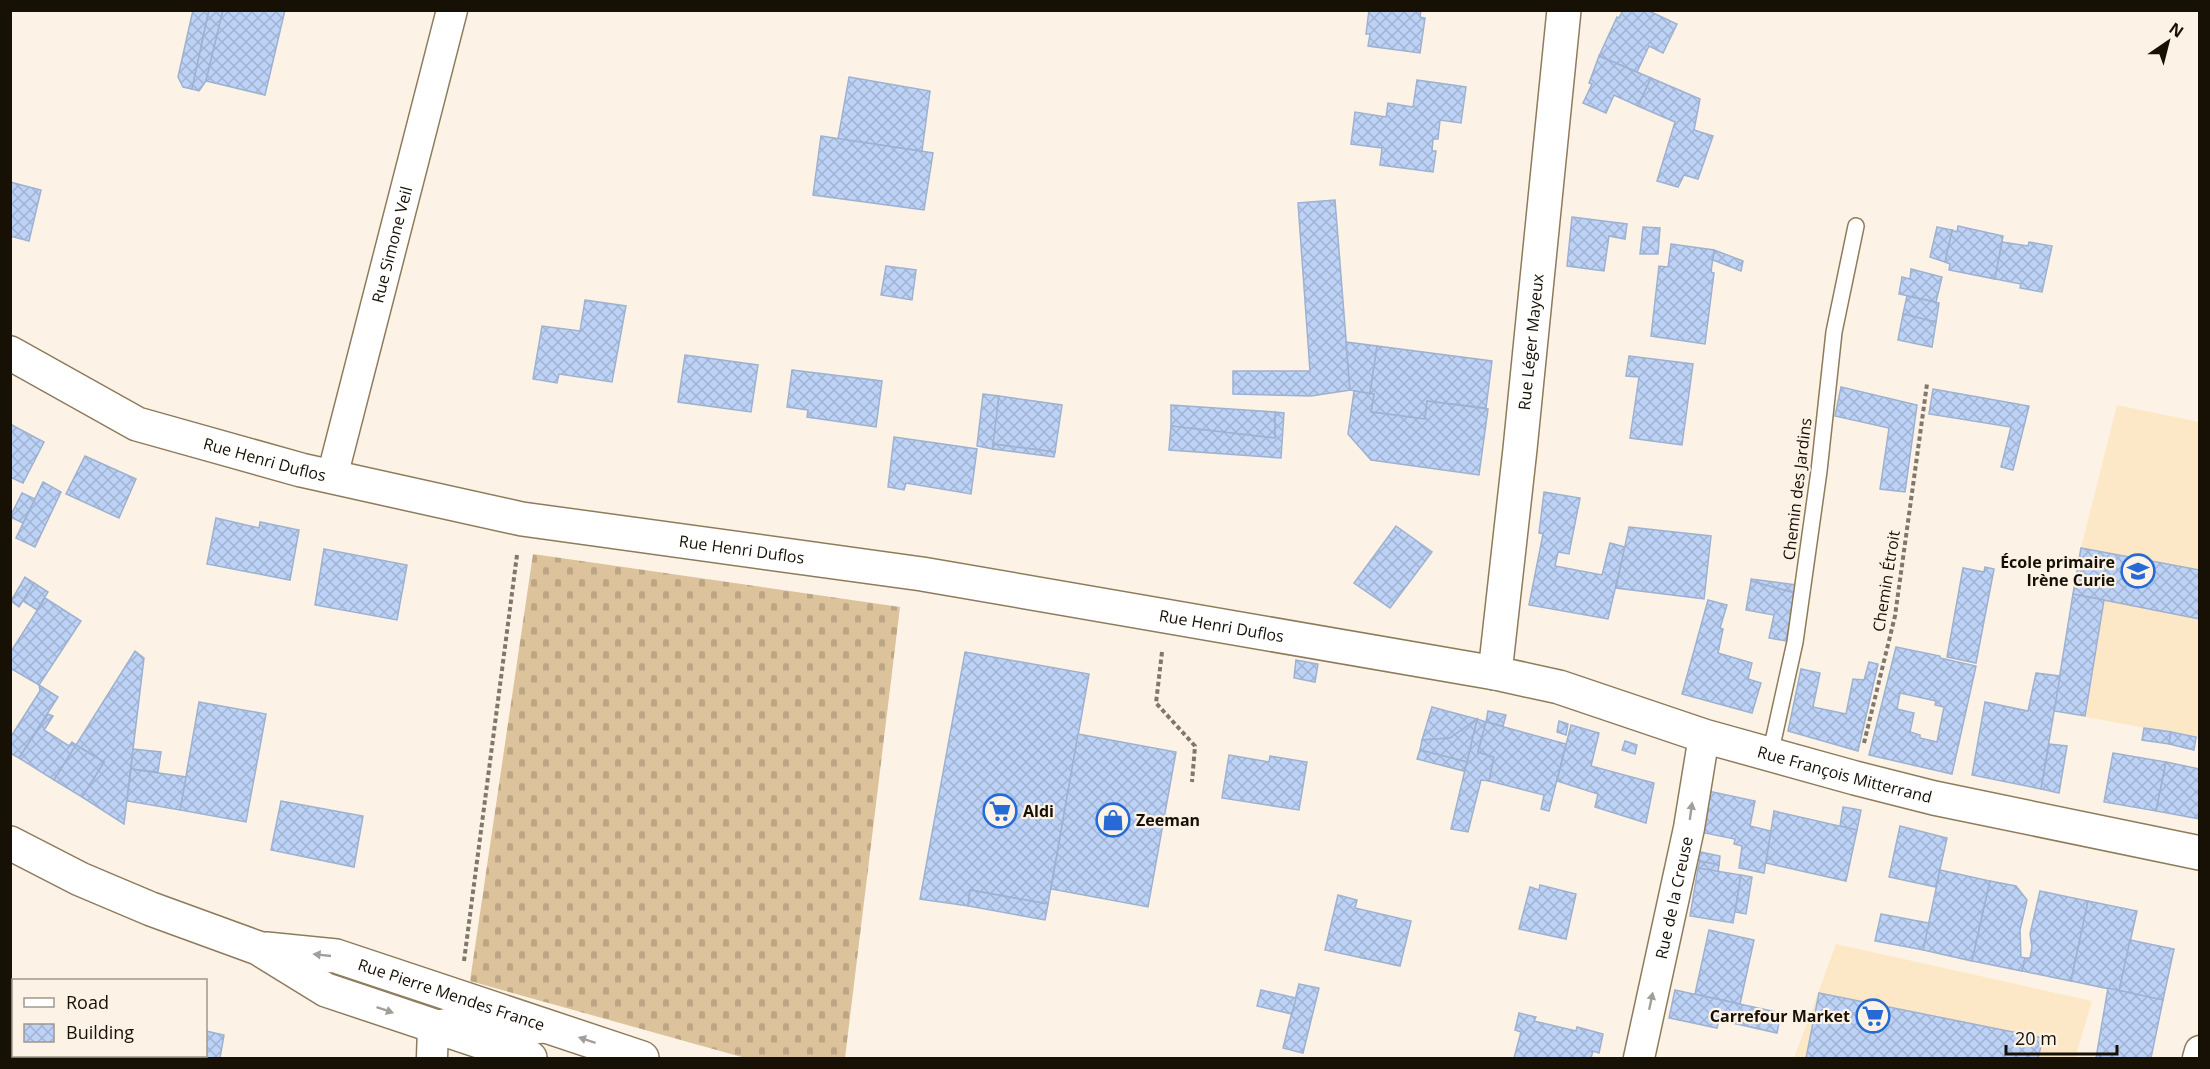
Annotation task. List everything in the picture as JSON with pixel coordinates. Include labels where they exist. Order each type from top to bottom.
[{"type":"street","name":"Rue Simone Veil","points":[[332,477],[452,10]]},
{"type":"street","name":"Rue Léger Mayeux","points":[[1495,673],[1564,10]]},
{"type":"street","name":"Rue Henri Duflos","points":[[10,353],[137,424],[301,470],[522,519],[922,574],[1495,673]]},
{"type":"street","name":"Rue François Mitterrand","points":[[1495,673],[1559,687],[1704,736],[1855,778],[1934,798],[2199,852]]},
{"type":"street","name":"Rue de la Creuse","points":[[1639,1059],[1689,828],[1704,736]]},
{"type":"street","name":"Rue Pierre Mendes France","points":[[10,843],[80,879],[151,909],[258,948],[326,990],[432,1043],[463,1022],[546,1027],[642,1059]]},
{"type":"street","name":"Rue Pierre Mendes France","points":[[258,948],[336,956],[530,1059]]},
{"type":"street","points":[[2198,1059],[2199,1052]]},
{"type":"lane","name":"Chemin des Jardins","points":[[1770,755],[1795,642],[1819,471],[1834,332],[1856,226]]},
{"type":"path","name":"Chemin Étroit","points":[[1855,778],[1895,616],[1927,384]]},
{"type":"path","points":[[463,1022],[522,519]]},
{"type":"path","points":[[1161,665],[1156,703],[1195,746],[1192,782]]},
{"type":"shaded area","name":"École primaire Irène Curie","points":[[2117,405],[2199,422],[2199,738],[2054,711],[2081,548]]},
{"type":"shaded area","points":[[1836,944],[2092,1001],[2075,1058],[1794,1058]]},
{"type":"green space","points":[[533,554],[900,607],[845,1058],[745,1058],[470,981]]},
{"type":"building","points":[[193,10],[209,10],[192,89],[183,87],[178,77]]},
{"type":"building","points":[[209,10],[223,10],[206,81],[199,91],[192,89]]},
{"type":"building","points":[[223,10],[285,10],[265,95],[206,81]]},
{"type":"building","points":[[1369,10],[1421,10],[1420,17],[1425,18],[1420,53],[1368,46],[1370,34],[1366,34]]},
{"type":"building","points":[[1623,10],[1647,10],[1677,24],[1663,53],[1649,46],[1637,72],[1599,56],[1617,17],[1619,18]]},
{"type":"building","points":[[1599,56],[1651,78],[1638,106],[1614,95],[1606,113],[1583,103],[1592,84],[1589,83]]},
{"type":"building","points":[[849,77],[930,91],[922,151],[838,139]]},
{"type":"building","points":[[1651,78],[1700,99],[1694,130],[1713,136],[1698,179],[1684,175],[1678,187],[1657,181],[1675,122],[1638,106]]},
{"type":"building","points":[[1417,80],[1466,87],[1461,123],[1440,120],[1438,139],[1433,139],[1432,151],[1436,151],[1433,172],[1380,165],[1382,148],[1351,144],[1355,112],[1386,117],[1388,103],[1413,107]]},
{"type":"building","points":[[821,136],[933,153],[924,210],[813,195]]},
{"type":"building","points":[[10,182],[41,190],[29,241],[10,236]]},
{"type":"building","points":[[1335,200],[1350,390],[1311,396],[1233,394],[1233,371],[1310,371],[1298,203]]},
{"type":"building","points":[[1572,217],[1627,224],[1625,239],[1609,236],[1604,271],[1567,266]]},
{"type":"building","points":[[1958,226],[2003,236],[1995,279],[1949,270],[1950,264],[1945,262],[1952,230],[1957,232]]},
{"type":"building","points":[[1643,227],[1660,228],[1658,254],[1640,254]]},
{"type":"building","points":[[1937,227],[1952,230],[1945,262],[1930,257]]},
{"type":"building","points":[[2002,242],[2028,246],[2029,242],[2052,246],[2042,292],[2020,288],[2021,284],[1995,279]]},
{"type":"building","points":[[1671,244],[1714,250],[1711,272],[1714,273],[1705,344],[1651,336],[1659,266],[1668,267]]},
{"type":"building","points":[[1714,250],[1743,261],[1741,271],[1713,260]]},
{"type":"building","points":[[886,266],[916,270],[912,300],[881,295]]},
{"type":"building","points":[[1911,269],[1942,277],[1936,302],[1899,294],[1902,277],[1910,279]]},
{"type":"building","points":[[1907,296],[1939,303],[1936,322],[1903,314]]},
{"type":"building","points":[[585,300],[626,306],[612,382],[559,374],[557,383],[533,379],[542,326],[580,331]]},
{"type":"building","points":[[1903,314],[1936,322],[1932,347],[1898,340]]},
{"type":"building","points":[[1346,342],[1377,346],[1370,394],[1350,390]]},
{"type":"building","points":[[1377,346],[1492,361],[1486,408],[1427,401],[1425,419],[1371,412],[1374,394],[1370,394]]},
{"type":"building","points":[[685,355],[758,365],[751,412],[678,402]]},
{"type":"building","points":[[1629,356],[1693,364],[1682,445],[1630,438],[1639,377],[1626,376]]},
{"type":"building","points":[[792,370],[882,381],[876,427],[807,417],[808,410],[787,407]]},
{"type":"building","points":[[1841,387],[1917,405],[1905,492],[1880,489],[1889,428],[1835,416]]},
{"type":"building","points":[[1933,389],[2029,406],[2013,470],[2001,467],[2011,427],[1929,414]]},
{"type":"building","points":[[1354,391],[1374,394],[1371,412],[1425,419],[1427,401],[1488,409],[1479,475],[1371,460],[1348,434]]},
{"type":"building","points":[[983,394],[999,396],[993,449],[977,446]]},
{"type":"building","points":[[999,396],[1062,405],[1055,452],[993,444]]},
{"type":"building","points":[[1171,405],[1275,412],[1275,438],[1171,426]]},
{"type":"building","points":[[1275,412],[1284,413],[1281,458],[1169,450],[1171,426],[1275,438]]},
{"type":"building","points":[[10,424],[44,442],[23,483],[10,477]]},
{"type":"building","points":[[894,437],[977,449],[971,494],[906,483],[904,490],[888,487]]},
{"type":"building","points":[[993,444],[1055,452],[1054,457],[993,449]]},
{"type":"building","points":[[85,456],[136,479],[119,518],[66,494]]},
{"type":"building","points":[[43,482],[61,492],[35,547],[16,538]]},
{"type":"building","points":[[1544,492],[1580,498],[1569,554],[1558,552],[1555,566],[1602,575],[1610,543],[1625,547],[1608,619],[1529,605],[1543,534],[1539,533]]},
{"type":"building","points":[[22,493],[35,499],[23,523],[10,517]]},
{"type":"building","points":[[216,518],[259,528],[260,522],[299,530],[290,580],[207,564]]},
{"type":"building","points":[[1396,526],[1432,552],[1390,608],[1354,583]]},
{"type":"building","points":[[1629,527],[1711,536],[1704,599],[1616,588]]},
{"type":"building","points":[[2081,548],[2200,570],[2200,619],[2073,594]]},
{"type":"building","points":[[324,549],[407,565],[397,620],[315,605]]},
{"type":"building","points":[[1985,567],[1994,569],[1976,663],[1947,657],[1963,568],[1984,572]]},
{"type":"building","points":[[25,577],[34,583],[19,607],[11,601]]},
{"type":"building","points":[[1751,579],[1796,585],[1795,593],[1751,581]]},
{"type":"building","points":[[1751,581],[1795,593],[1786,641],[1769,638],[1774,615],[1746,610]]},
{"type":"building","points":[[34,583],[48,592],[37,610],[23,601]]},
{"type":"building","points":[[2073,594],[2104,600],[2085,716],[2054,711]]},
{"type":"building","points":[[45,598],[81,621],[39,685],[10,668],[10,653]]},
{"type":"building","points":[[1708,600],[1727,605],[1720,628],[1723,629],[1718,653],[1752,663],[1748,679],[1761,683],[1752,713],[1682,694]]},
{"type":"building","points":[[1896,647],[1976,666],[1952,774],[1869,755]],"holes":[[[1900,693],[1936,701],[1935,705],[1944,707],[1937,742],[1920,738],[1920,735],[1910,732],[1914,713],[1897,709]]]},
{"type":"building","points":[[135,651],[144,658],[124,824],[82,797],[104,762],[76,745]]},
{"type":"building","name":"Aldi","points":[[965,652],[1089,674],[1048,904],[970,890],[968,906],[920,899]]},
{"type":"building","points":[[1296,660],[1318,664],[1315,682],[1294,678]]},
{"type":"building","points":[[1869,662],[1878,664],[1858,751],[1788,731],[1801,669],[1820,673],[1813,707],[1846,714],[1853,679],[1864,680]]},
{"type":"building","points":[[2036,673],[2060,676],[2041,789],[1972,775],[1985,702],[2028,711]]},
{"type":"building","points":[[39,685],[58,697],[19,758],[10,753],[10,738],[40,691]]},
{"type":"building","points":[[199,702],[266,714],[246,822],[180,810]]},
{"type":"building","points":[[1432,707],[1477,719],[1450,738],[1422,740]]},
{"type":"building","points":[[1488,711],[1506,715],[1503,726],[1486,722]]},
{"type":"building","points":[[48,714],[53,716],[44,730],[69,746],[72,742],[76,745],[54,780],[19,758]]},
{"type":"building","points":[[1477,719],[1486,722],[1478,752],[1494,757],[1489,781],[1481,780],[1468,832],[1451,829]]},
{"type":"building","points":[[1477,719],[1467,762],[1420,750],[1422,740],[1450,738]]},
{"type":"building","points":[[1559,721],[1568,724],[1566,735],[1557,732]]},
{"type":"building","points":[[1486,722],[1566,744],[1549,811],[1541,809],[1544,795],[1489,781],[1494,757],[1478,752]]},
{"type":"building","points":[[1571,725],[1599,733],[1591,766],[1654,783],[1646,823],[1595,807],[1598,794],[1557,781]]},
{"type":"building","points":[[2144,728],[2171,732],[2169,744],[2142,740]]},
{"type":"building","points":[[2171,732],[2196,737],[2194,750],[2169,744]]},
{"type":"building","name":"Zeeman","points":[[1078,734],[1176,752],[1148,907],[1051,889]]},
{"type":"building","points":[[1625,741],[1637,745],[1635,754],[1622,750]]},
{"type":"building","points":[[2049,744],[2067,746],[2059,793],[2041,789]]},
{"type":"building","points":[[76,745],[104,762],[82,797],[54,780]]},
{"type":"building","points":[[133,749],[161,752],[158,772],[131,769]]},
{"type":"building","points":[[1420,750],[1467,762],[1464,771],[1417,759]]},
{"type":"building","points":[[2113,753],[2166,762],[2156,811],[2104,802]]},
{"type":"building","points":[[1229,755],[1269,762],[1270,756],[1307,762],[1299,810],[1222,798]]},
{"type":"building","points":[[2166,762],[2200,769],[2200,819],[2156,811]]},
{"type":"building","points":[[131,769],[186,777],[180,810],[127,801]]},
{"type":"building","points":[[1708,791],[1755,801],[1750,826],[1771,831],[1764,873],[1739,868],[1742,846],[1734,844],[1735,839],[1700,832]]},
{"type":"building","points":[[281,801],[363,816],[354,867],[271,850]]},
{"type":"building","points":[[1843,807],[1861,810],[1857,830],[1840,826]]},
{"type":"building","points":[[1774,811],[1857,830],[1846,881],[1766,863]]},
{"type":"building","points":[[1900,826],[1947,838],[1936,887],[1889,877]]},
{"type":"building","points":[[1696,851],[1720,856],[1719,865],[1694,860]]},
{"type":"building","points":[[1700,861],[1719,865],[1718,872],[1698,868]]},
{"type":"building","points":[[1698,868],[1741,875],[1733,923],[1690,916]]},
{"type":"building","points":[[1940,870],[1990,881],[1972,961],[1923,950]]},
{"type":"building","points":[[1741,875],[1752,877],[1746,914],[1735,912]]},
{"type":"building","points":[[1990,881],[2016,886],[2027,900],[2020,930],[2021,957],[2025,958],[2022,971],[1972,961]]},
{"type":"building","points":[[1540,885],[1576,894],[1566,939],[1519,929],[1530,887],[1539,890]]},
{"type":"building","points":[[970,890],[1048,904],[1045,920],[968,906]]},
{"type":"building","points":[[2040,891],[2088,901],[2071,981],[2022,971],[2025,958],[2030,958],[2032,947],[2030,934]]},
{"type":"building","points":[[1338,895],[1357,900],[1355,908],[1411,921],[1400,966],[1325,950]]},
{"type":"building","points":[[2088,901],[2137,911],[2119,991],[2071,981]]},
{"type":"building","points":[[1881,914],[1929,923],[1923,950],[1875,941]]},
{"type":"building","points":[[1709,930],[1754,940],[1740,1004],[1695,994]]},
{"type":"building","points":[[2130,940],[2174,949],[2163,1000],[2119,991]]},
{"type":"building","points":[[1299,984],[1319,988],[1303,1053],[1283,1048]]},
{"type":"building","points":[[2108,988],[2163,1000],[2151,1058],[2096,1058]]},
{"type":"building","points":[[1261,990],[1296,998],[1292,1014],[1257,1006]]},
{"type":"building","points":[[1675,990],[1781,1013],[1777,1033],[1719,1020],[1717,1028],[1669,1018]]},
{"type":"building","name":"Carrefour Market","points":[[1819,993],[2043,1038],[2038,1058],[1806,1058]]},
{"type":"building","points":[[10,994],[12,994],[12,1044],[10,1044]]},
{"type":"building","points":[[1519,1013],[1536,1017],[1534,1021],[1576,1031],[1577,1027],[1603,1034],[1599,1053],[1593,1051],[1591,1058],[1514,1058],[1521,1032],[1515,1030]]},
{"type":"building","points":[[207,1031],[224,1035],[220,1058],[142,1058],[207,1057]]},
{"type":"building","points":[[112,1057],[142,1057],[142,1058]]},
{"type":"place","name":"École primaire Irène Curie","points":[[2138,571]]},
{"type":"place","name":"Aldi","points":[[1000,811]]},
{"type":"place","name":"Zeeman","points":[[1113,820]]},
{"type":"place","name":"Carrefour Market","points":[[1873,1016]]}]
